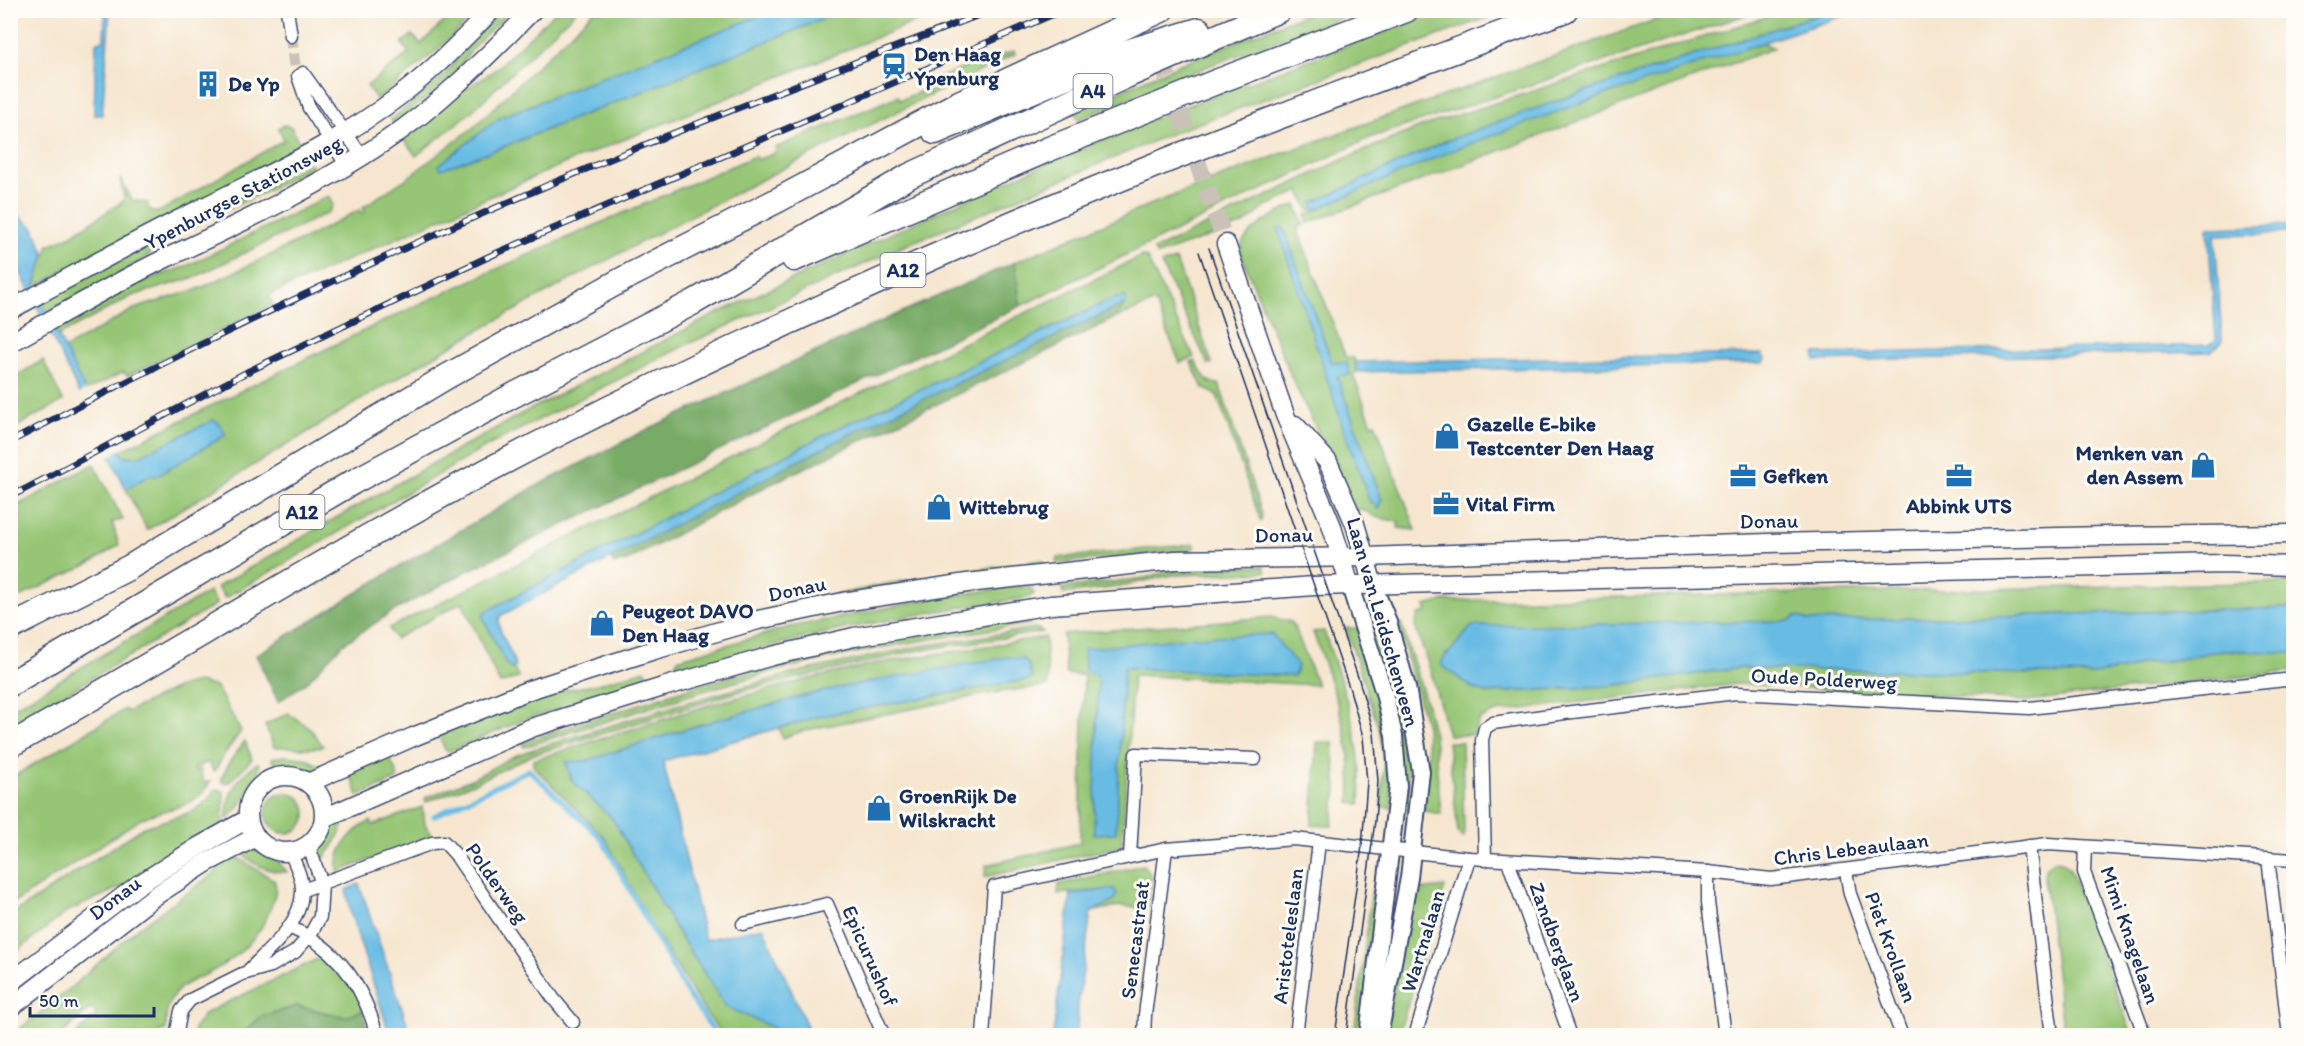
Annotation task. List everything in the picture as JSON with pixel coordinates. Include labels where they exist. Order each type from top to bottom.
[{"type":"highway","name":"A12","points":[[10,628],[130,567],[497,348],[627,277],[778,200],[959,103],[1161,10]]},
{"type":"highway","name":"A4","points":[[778,200],[1110,58],[1260,10]]},
{"type":"highway","name":"A4","points":[[694,302],[909,176],[1126,76],[1279,10]]},
{"type":"highway","name":"A12","points":[[10,684],[422,444],[694,302],[1048,149],[1406,10]]},
{"type":"highway","name":"A12","points":[[12,745],[373,534],[536,446],[810,312],[964,243],[1122,179],[1565,10]]},
{"type":"main road","name":"Ypenburgse Stationsweg","points":[[14,308],[301,158],[338,136],[400,96],[452,50],[492,10]]},
{"type":"main road","name":"Ypenburgse Stationsweg","points":[[10,343],[161,261],[302,192],[388,140],[443,97],[533,10]]},
{"type":"main road","name":"Laan van Leidschenveen","points":[[1226,244],[1285,415],[1328,516],[1350,586]]},
{"type":"main road","name":"Laan van Leidschenveen","points":[[1285,415],[1328,462],[1355,524],[1373,585]]},
{"type":"main road","name":"Donau","points":[[308,783],[529,690],[654,650],[758,620],[843,602],[967,583],[1175,560],[1365,557],[1768,543],[2294,534]]},
{"type":"main road","points":[[324,818],[531,728],[772,656],[854,637],[1051,605],[1314,586],[2223,564],[2294,566]]},
{"type":"main road","points":[[278,776],[291,776],[308,783],[321,798],[324,818],[319,833],[308,844],[290,852],[271,849],[256,837],[248,819],[250,800],[256,789],[266,781],[278,776]]},
{"type":"main road","name":"Donau","points":[[10,983],[138,885],[248,819]]},
{"type":"main road","name":"Donau","points":[[10,1008],[156,896],[206,863],[256,837]]},
{"type":"street","points":[[287,10],[291,36]]},
{"type":"street","points":[[354,161],[338,136],[300,75],[309,108],[338,136],[354,161]]},
{"type":"street","name":"Laan van Leidschenveen","points":[[1373,585],[1387,619],[1407,687],[1421,772],[1412,853],[1379,1035]]},
{"type":"street","name":"Laan van Leidschenveen","points":[[1350,586],[1384,693],[1394,736],[1398,786],[1368,1035]]},
{"type":"street","name":"Oude Polderweg","points":[[1485,860],[1482,740],[1485,728],[1493,723],[1736,693],[2029,708],[2294,679]]},
{"type":"street","points":[[1130,856],[1136,754],[1255,759]]},
{"type":"street","points":[[983,1035],[994,887],[1167,849],[1294,839],[1412,853]]},
{"type":"street","name":"Polderweg","points":[[322,885],[432,843],[444,842],[455,854],[573,1022]]},
{"type":"street","name":"Aristoteleslaan","points":[[1296,1035],[1319,842]]},
{"type":"street","points":[[176,1034],[181,1011],[190,1000],[247,973],[271,966],[295,952],[310,936],[320,917],[322,885],[308,844]]},
{"type":"street","name":"Chris Lebeaulaan","points":[[1412,853],[1485,860],[1708,872],[1771,879],[2048,844],[2294,861]]},
{"type":"street","points":[[2029,846],[2052,1035]]},
{"type":"street","name":"Mimi Knagelaan","points":[[2085,847],[2084,872],[2145,1035]]},
{"type":"street","name":"Senecastraat","points":[[1144,1035],[1167,849]]},
{"type":"street","points":[[247,973],[289,927],[300,905],[303,890],[290,852]]},
{"type":"street","name":"Wartnalaan","points":[[1415,1035],[1468,858]]},
{"type":"street","points":[[2268,858],[2289,1035]]},
{"type":"street","name":"Zandberglaan","points":[[1508,861],[1570,1035]]},
{"type":"street","name":"Piet Krollaan","points":[[1846,871],[1850,894],[1902,1035]]},
{"type":"street","points":[[1708,872],[1708,902],[1725,1035]]},
{"type":"street","points":[[303,890],[322,885]]},
{"type":"street","name":"Epicurushof","points":[[742,924],[827,904],[884,1035]]},
{"type":"street","points":[[289,927],[310,936],[346,969],[359,986],[367,1002],[377,1035]]},
{"type":"green space","points":[[456,10],[479,11],[435,52],[377,100],[367,86],[409,53],[402,43],[412,35],[421,44]]},
{"type":"green space","points":[[714,10],[716,12],[722,10],[774,11],[498,119],[495,150],[843,11],[942,11],[561,165],[269,295],[273,305],[127,376],[124,372],[85,391],[64,349],[134,309],[201,288],[359,210],[361,213],[365,212],[363,207],[406,179],[474,127],[594,11]]},
{"type":"green space","points":[[501,11],[510,11],[477,43],[450,78],[394,125],[391,120],[443,77],[471,40]]},
{"type":"green space","points":[[556,11],[576,11],[471,112],[416,156],[403,138],[461,92],[495,70]]},
{"type":"green space","points":[[1313,11],[1360,11],[1211,65],[1078,120],[1075,111],[1180,64]]},
{"type":"green space","points":[[1439,11],[1506,11],[1180,130],[913,242],[686,345],[491,444],[225,598],[217,587],[523,413],[718,313],[982,192],[1141,123]]},
{"type":"green space","points":[[1680,11],[1758,11],[1369,138],[1020,306],[1015,262],[1152,204],[1278,155]]},
{"type":"green space","points":[[1785,11],[1829,11],[1579,93],[1446,141],[1313,203],[1315,208],[1309,210],[1300,191],[1267,206],[1244,224],[1157,255],[1154,250],[1342,160],[1423,126]]},
{"type":"green space","points":[[1762,42],[1774,48],[1308,223],[1306,215],[1473,142]]},
{"type":"green space","points":[[1014,51],[1015,54],[739,191],[467,337],[147,530],[126,489],[152,474],[156,476],[225,435],[214,420],[137,458],[125,456],[120,451],[418,305],[586,229],[755,156],[757,160],[777,152],[775,148],[898,96],[900,100],[927,89],[925,84],[956,71]]},
{"type":"green space","points":[[284,125],[291,127],[302,149],[34,287],[49,245],[72,235],[125,200],[121,179],[132,200],[148,203],[147,206],[153,212],[159,212],[284,140],[278,128]]},
{"type":"green space","points":[[310,163],[313,168],[174,236],[136,264],[47,313],[41,302],[132,253]]},
{"type":"green space","points":[[329,196],[333,205],[329,212],[195,277],[132,296],[58,336],[54,328],[137,283],[187,266]]},
{"type":"green space","points":[[1296,205],[1304,225],[1297,228],[1346,358],[1354,358],[1357,372],[1353,375],[1372,424],[1375,423],[1416,530],[1398,528],[1399,522],[1376,517],[1362,509],[1356,510],[1294,383],[1240,252],[1247,237],[1262,223]],"holes":[[[1283,227],[1382,500],[1377,509],[1376,504],[1370,502],[1343,427]]]},
{"type":"green space","points":[[1142,256],[1147,258],[1194,357],[1180,363],[1155,302],[1114,319],[1127,299],[1125,297],[1113,299],[832,431],[485,612],[483,617],[506,664],[513,668],[519,677],[500,684],[462,602],[395,639],[389,628],[779,433]]},
{"type":"green space","points":[[1176,260],[1212,364],[1208,364],[1161,264]]},
{"type":"green space","points":[[1015,262],[1020,306],[467,571],[392,612],[343,644],[307,682],[278,702],[256,655],[390,572],[531,489],[650,428]]},
{"type":"green space","points":[[1126,303],[1114,319],[767,486],[627,561],[614,564],[610,558],[856,431]]},
{"type":"green space","points":[[43,360],[63,401],[11,430],[11,379]]},
{"type":"green space","points":[[1195,361],[1210,382],[1219,384],[1262,514],[1261,522],[1217,395],[1203,388],[1191,362]]},
{"type":"green space","points":[[94,464],[123,520],[112,522],[119,545],[93,562],[11,601],[11,509]]},
{"type":"green space","points":[[1195,544],[1195,548],[1187,551],[1056,563],[1057,558]]},
{"type":"green space","points":[[1042,560],[1045,565],[803,602],[890,583]]},
{"type":"green space","points":[[1264,566],[1266,572],[1172,575],[1117,587],[1063,594],[1063,588],[1145,578],[1178,568]]},
{"type":"green space","points":[[2293,582],[2293,608],[1807,621],[1796,616],[1789,621],[1446,654],[1443,666],[1472,688],[1486,693],[1608,686],[1739,668],[2092,675],[2128,669],[2143,663],[2175,660],[2222,650],[2293,653],[2293,671],[2026,701],[1738,684],[1496,712],[1480,719],[1474,735],[1448,735],[1431,672],[1415,626],[1418,615],[1427,612],[1425,606],[1444,601]]},
{"type":"green space","points":[[1015,586],[1031,588],[1034,594],[1027,598],[897,618],[810,636],[683,671],[674,667],[678,659],[790,627],[931,599]]},
{"type":"green space","points":[[209,592],[217,604],[11,726],[11,709]]},
{"type":"green space","points":[[1272,617],[1291,622],[1295,628],[1317,685],[1133,675],[1122,846],[985,877],[986,865],[1080,843],[1084,675],[1066,674],[1063,634]],"holes":[[[1272,634],[1138,668],[1127,668]],[[1124,669],[1123,685],[1098,684],[1097,675]]]},
{"type":"green space","points":[[1016,618],[1025,619],[1030,624],[910,642],[821,660],[691,695],[524,747],[522,742],[696,686],[768,667],[848,647]]},
{"type":"green space","points":[[1401,623],[1426,702],[1434,736],[1441,814],[1424,811],[1428,754],[1426,726],[1398,624]]},
{"type":"green space","points":[[1374,627],[1398,708],[1413,811],[1401,810],[1369,628]]},
{"type":"green space","points":[[1036,628],[1043,632],[916,651],[741,691],[532,755],[477,782],[426,802],[425,798],[474,778],[512,757],[674,706],[794,673],[915,647]]},
{"type":"green space","points":[[1346,628],[1357,628],[1388,732],[1392,808],[1381,806],[1384,762],[1380,733]]},
{"type":"green space","points":[[1324,631],[1356,737],[1360,804],[1350,803],[1351,780],[1346,736],[1335,695],[1313,632]]},
{"type":"green space","points":[[1045,637],[1048,686],[991,693],[806,730],[782,738],[779,728],[821,716],[1032,679],[1029,666],[841,687],[702,724],[586,761],[566,763],[572,781],[612,818],[677,931],[726,1007],[774,1028],[777,1035],[723,1035],[705,1012],[654,930],[605,838],[533,766],[533,760],[712,704],[809,679],[879,663]]},
{"type":"green space","points":[[645,670],[648,674],[641,685],[526,719],[450,751],[445,750],[439,735],[523,698],[597,684]]},
{"type":"green space","points":[[198,682],[216,687],[241,731],[215,771],[213,772],[209,762],[194,768],[195,771],[200,769],[204,783],[211,781],[204,791],[188,803],[139,820],[11,905],[11,778],[125,709],[127,712],[181,686]]},
{"type":"green space","points":[[288,713],[310,728],[323,746],[274,747],[265,725]]},
{"type":"green space","points":[[245,741],[252,759],[229,782],[223,783],[221,779]]},
{"type":"green space","points":[[1317,742],[1333,742],[1337,789],[1332,826],[1312,825]]},
{"type":"green space","points":[[1448,742],[1462,742],[1464,837],[1461,837],[1458,832]]},
{"type":"green space","points":[[284,756],[304,758],[325,768],[297,771],[284,768],[272,761],[272,758]]},
{"type":"green space","points":[[389,756],[398,776],[396,780],[358,796],[347,771]]},
{"type":"green space","points":[[257,763],[259,764],[258,775],[239,807],[227,820],[228,803],[234,787]]},
{"type":"green space","points":[[216,789],[224,793],[222,827],[130,883],[68,911],[11,956],[11,915],[144,827],[192,812],[208,800]]},
{"type":"green space","points":[[286,793],[294,794],[300,799],[305,805],[305,821],[300,827],[294,832],[286,833],[278,832],[272,827],[267,821],[266,813],[267,805],[272,799],[278,794]]},
{"type":"green space","points":[[422,807],[425,824],[432,836],[338,872],[342,848],[357,830],[371,821],[373,825]]},
{"type":"green space","points":[[345,816],[336,841],[319,862],[320,848],[325,835]]},
{"type":"green space","points":[[251,849],[274,857],[287,872],[274,871],[257,865],[242,853]]},
{"type":"green space","points":[[233,855],[274,880],[276,890],[271,907],[254,938],[238,954],[220,967],[181,987],[171,999],[166,1016],[166,1030],[160,1031],[160,1035],[75,1035],[97,1015],[91,1008],[61,1035],[11,1036],[66,992],[134,931],[217,871],[219,864]]},
{"type":"green space","points":[[2053,861],[2062,862],[2070,869],[2132,1035],[2064,1035],[2044,878],[2045,868]]},
{"type":"green space","points":[[1143,865],[1152,876],[1147,908],[1118,906],[1091,912],[1114,889],[1058,894],[1059,884]]},
{"type":"green space","points":[[1445,887],[1398,1035],[1384,1036],[1411,895],[1416,895],[1417,890]]},
{"type":"green space","points":[[1372,889],[1381,890],[1363,1035],[1354,1036]]},
{"type":"green space","points":[[324,956],[357,994],[363,1010],[346,1017],[297,1006],[262,1016],[241,1035],[192,1036],[195,1027],[205,1013]]},
{"type":"green space","points":[[297,1006],[346,1017],[363,1010],[369,1035],[241,1036],[262,1016]]},
{"type":"water","points":[[774,10],[843,11],[495,150],[441,169],[439,165],[506,115]]},
{"type":"water","points":[[105,11],[110,11],[102,115],[94,115],[96,43],[104,40]]},
{"type":"water","points":[[1829,11],[1858,11],[1578,104],[1451,151],[1315,210],[1313,203],[1446,141],[1579,93]]},
{"type":"water","points":[[11,207],[34,228],[45,255],[34,287],[116,453],[120,451],[125,456],[137,457],[214,420],[218,422],[226,435],[156,476],[152,474],[126,489],[11,253]]},
{"type":"water","points":[[2293,225],[2293,233],[2215,235],[2222,342],[2210,352],[1815,361],[1815,354],[2209,345],[2216,340],[2208,228]]},
{"type":"water","points":[[1283,227],[1332,362],[1347,363],[1350,375],[1337,376],[1382,500],[1379,504],[1380,508],[1377,509],[1376,505],[1370,502],[1343,427],[1278,229]]},
{"type":"water","points":[[1125,297],[1126,303],[856,431],[500,616],[500,628],[515,667],[512,669],[506,664],[483,617],[485,612],[832,431],[1113,299]]},
{"type":"water","points":[[1762,354],[1765,359],[1763,363],[1357,372],[1355,362]]},
{"type":"water","points":[[2293,608],[2293,653],[2222,650],[2175,660],[2143,663],[2128,669],[2092,675],[1739,668],[1608,686],[1486,693],[1473,688],[1442,666],[1446,654],[1472,626],[1789,621],[1798,616],[1808,621]]},
{"type":"water","points":[[1272,634],[1298,666],[1294,676],[1124,668],[1116,833],[1094,834],[1098,684],[1097,675],[1085,671],[1084,649],[1195,637]]},
{"type":"water","points":[[1007,657],[1024,659],[1028,663],[1032,679],[821,716],[663,761],[705,940],[763,927],[811,1035],[777,1035],[774,1028],[726,1007],[677,931],[612,818],[572,781],[566,762],[586,761],[702,724],[841,687]]},
{"type":"water","points":[[359,884],[411,1035],[390,1035],[351,915],[346,890]]},
{"type":"water","points":[[1114,889],[1117,894],[1113,902],[1091,912],[1078,1006],[1077,1035],[1053,1035],[1071,894]]},
{"type":"pier","points":[[86,390],[117,452],[107,457],[77,395]]},
{"type":"waterway","points":[[434,816],[529,770],[602,839],[685,990],[717,1036]]},
{"type":"tunnel","points":[[1144,10],[1226,244]]},
{"type":"tunnel","points":[[291,36],[298,76]]},
{"type":"tram line","points":[[1209,248],[1359,680],[1374,733],[1378,781],[1375,821],[1346,1036]]},
{"type":"tram line","points":[[1199,252],[1350,690],[1363,737],[1367,782],[1362,846],[1335,1036]]},
{"type":"railway","points":[[10,442],[232,329],[458,224],[657,140],[992,10]]},
{"type":"railway","points":[[10,497],[247,372],[490,256],[1063,10]]},
{"type":"place","name":"Den Haag Ypenburg","points":[[894,66]]},
{"type":"place","name":"De Yp","points":[[208,84]]},
{"type":"place","name":"Gazelle E-bike Testcenter Den Haag","points":[[1447,436]]},
{"type":"place","name":"Menken van den Assem","points":[[2203,465]]},
{"type":"place","name":"Gefken","points":[[1743,476]]},
{"type":"place","name":"Abbink UTS","points":[[1959,476]]},
{"type":"place","name":"Vital Firm","points":[[1446,504]]},
{"type":"place","name":"Wittebrug","points":[[939,507]]},
{"type":"place","name":"Peugeot DAVO Den Haag","points":[[602,623]]},
{"type":"place","name":"GroenRijk De Wilskracht","points":[[879,808]]}]
